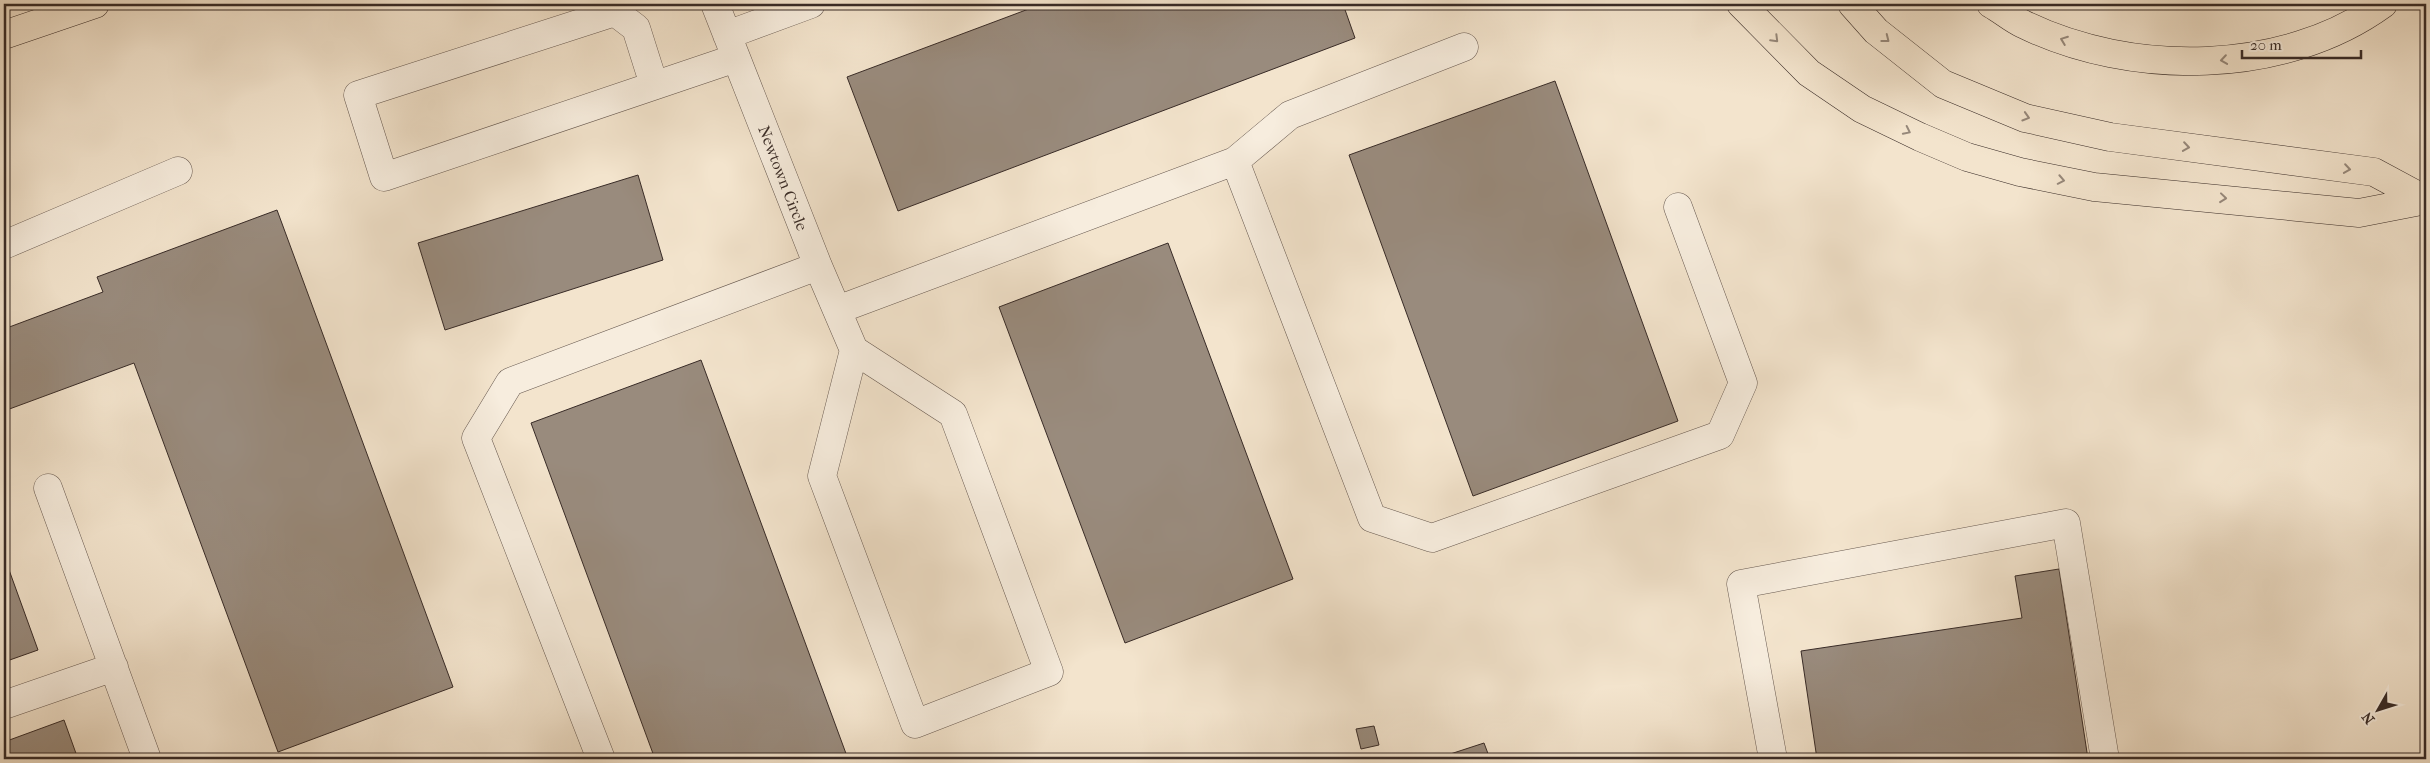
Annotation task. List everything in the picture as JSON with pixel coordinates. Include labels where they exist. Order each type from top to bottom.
[{"type":"highway","points":[[4,35],[95,4]]},
{"type":"highway","points":[[1741,4],[1809,73],[1862,109],[1920,138],[1967,157],[2020,172],[2094,187],[2359,213],[2426,200]]},
{"type":"highway","points":[[1852,4],[1876,31],[1943,84],[2025,118],[2110,137],[2374,172],[2426,200]]},
{"type":"highway","points":[[1991,4],[2023,24],[2084,47],[2141,59],[2207,62],[2262,55],[2318,38],[2366,17],[2383,4]]},
{"type":"street","name":"Newtown Circle","points":[[715,4],[818,266],[854,350]]},
{"type":"street","points":[[654,85],[636,28],[615,12],[358,96],[384,177],[654,85],[811,4]]},
{"type":"street","points":[[837,310],[1235,161],[1290,115],[1464,46]]},
{"type":"street","points":[[1235,161],[1372,518],[1432,538],[1720,435],[1743,383],[1678,207]]},
{"type":"street","points":[[4,246],[178,171]]},
{"type":"street","points":[[601,759],[476,438],[510,382],[818,266]]},
{"type":"street","points":[[854,350],[953,414],[1049,672],[915,724],[822,476],[854,350]]},
{"type":"street","points":[[48,488],[147,759]]},
{"type":"street","points":[[1773,759],[1741,584],[2066,523],[2105,759]]},
{"type":"street","points":[[4,706],[114,667]]},
{"type":"building","points":[[1042,4],[1343,4],[1355,38],[898,211],[847,77]]},
{"type":"building","points":[[1555,81],[1678,421],[1473,496],[1349,155]]},
{"type":"building","points":[[638,175],[663,260],[445,330],[418,243]]},
{"type":"building","points":[[277,210],[453,687],[278,752],[134,363],[4,411],[4,329],[103,292],[97,277]]},
{"type":"building","points":[[1168,243],[1293,579],[1125,643],[999,307]]},
{"type":"building","points":[[701,360],[848,759],[655,759],[531,423]]},
{"type":"building","points":[[4,556],[38,650],[4,662]]},
{"type":"building","points":[[2059,569],[2088,759],[1817,759],[1801,651],[2022,618],[2015,576]]},
{"type":"building","points":[[64,720],[78,759],[4,759],[4,742]]},
{"type":"building","points":[[1374,726],[1379,745],[1361,749],[1356,729]]},
{"type":"building","points":[[1484,743],[1490,759],[1435,759]]}]
